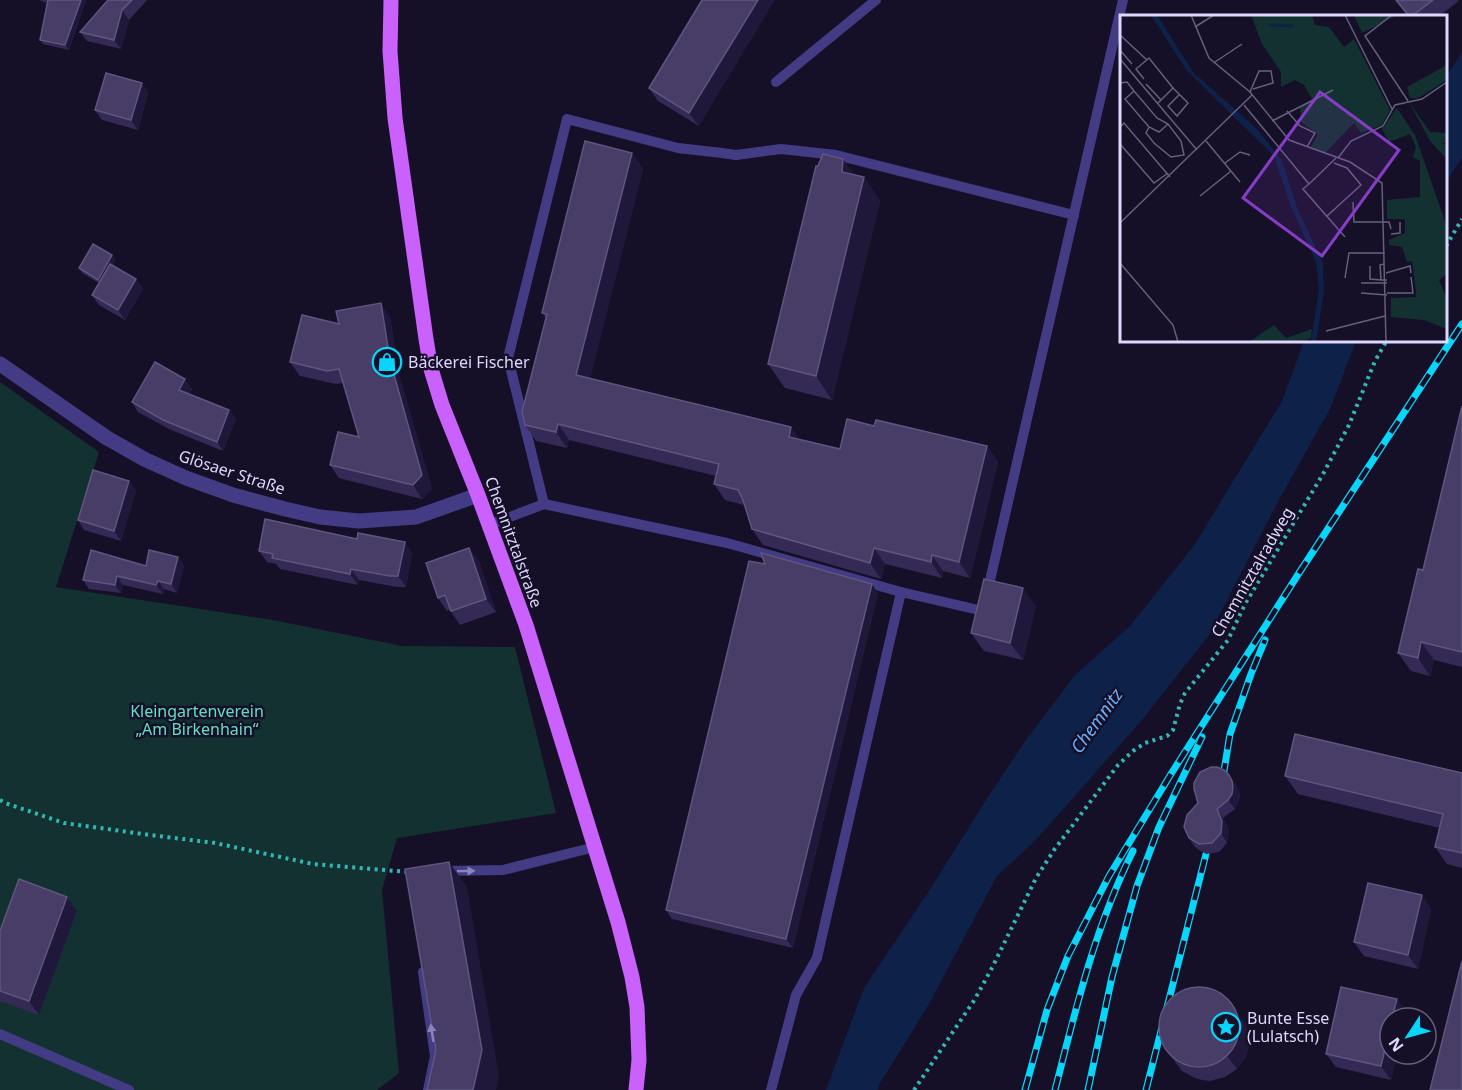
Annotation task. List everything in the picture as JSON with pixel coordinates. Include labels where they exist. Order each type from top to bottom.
[{"type":"main road","name":"Chemnitztalstraße","points":[[391,0],[390,51],[395,118],[432,369],[442,405],[526,625],[618,922],[632,976],[637,1008],[639,1060],[636,1090]]},
{"type":"street","name":"Glösaer Straße","points":[[0,364],[107,438],[146,460],[233,495],[320,517],[359,521],[416,517],[478,495]]},
{"type":"lane","points":[[776,82],[876,0]]},
{"type":"lane","points":[[1121,15],[1124,0]]},
{"type":"lane","points":[[489,525],[544,504],[727,543],[901,592],[983,611],[1120,17]]},
{"type":"lane","points":[[544,504],[508,358],[567,119],[678,148],[736,155],[781,149],[836,155],[1074,215]]},
{"type":"lane","points":[[771,1090],[796,995],[817,958],[901,592]]},
{"type":"lane","points":[[408,872],[503,870],[595,847]]},
{"type":"lane","points":[[421,964],[435,1056],[428,1090]]},
{"type":"lane","points":[[0,1034],[129,1090]]},
{"type":"path","points":[[1447,244],[1462,219]]},
{"type":"path","name":"Chemnitztalradweg","points":[[914,1090],[975,999],[1036,878],[1054,850],[1118,765],[1145,743],[1167,736],[1173,730],[1185,693],[1228,640],[1245,604],[1323,474],[1349,425],[1375,362],[1386,342]]},
{"type":"path","points":[[0,800],[64,823],[215,843],[313,864],[408,872]]},
{"type":"green space","name":"Kleingartenverein „Am Birkenhain“","points":[[0,382],[99,452],[56,587],[273,620],[402,646],[515,647],[556,813],[397,838],[382,890],[399,1073],[377,1090],[0,1090]]},
{"type":"water","points":[[1462,52],[1462,158],[1447,180],[1447,75]]},
{"type":"water","name":"Chemnitz","points":[[1304,342],[1356,342],[1331,407],[1279,500],[1209,635],[1142,720],[1035,841],[997,876],[929,1004],[878,1090],[826,1090],[864,988],[988,797],[1026,740],[1075,675],[1130,626],[1195,544],[1282,401]]},
{"type":"building","points":[[48,0],[81,0],[65,45],[40,40]]},
{"type":"building","points":[[108,0],[132,0],[122,10],[114,40],[80,32]]},
{"type":"building","points":[[702,0],[758,0],[689,113],[649,88]]},
{"type":"building","points":[[1396,0],[1433,0],[1413,15],[1408,15]]},
{"type":"building","points":[[106,73],[142,83],[131,120],[95,110]]},
{"type":"building","points":[[585,141],[632,153],[576,375],[791,427],[789,437],[840,449],[847,419],[874,426],[876,420],[987,446],[959,562],[932,555],[931,562],[874,548],[870,563],[752,529],[738,490],[714,484],[719,464],[558,424],[556,432],[525,425],[522,412],[547,314],[542,313]]},
{"type":"building","points":[[823,154],[843,159],[842,172],[864,177],[816,376],[768,364],[816,166]]},
{"type":"building","points":[[93,244],[112,255],[98,280],[79,268]]},
{"type":"building","points":[[110,264],[136,279],[118,310],[92,295]]},
{"type":"building","points":[[381,303],[390,360],[422,475],[413,485],[330,465],[338,432],[359,437],[339,369],[327,371],[290,362],[302,315],[339,324],[336,311]]},
{"type":"building","points":[[155,362],[185,379],[179,390],[229,410],[217,442],[163,420],[132,402]]},
{"type":"building","points":[[1462,406],[1462,652],[1421,642],[1418,658],[1398,653],[1418,569],[1423,570]]},
{"type":"building","points":[[93,470],[129,481],[114,531],[78,520]]},
{"type":"building","points":[[265,519],[357,539],[358,533],[405,542],[398,576],[351,569],[350,574],[272,558],[273,554],[259,551]]},
{"type":"building","points":[[469,548],[486,599],[451,611],[445,595],[438,598],[426,563]]},
{"type":"building","points":[[91,550],[146,566],[149,550],[178,557],[171,584],[158,581],[156,585],[117,576],[115,585],[83,580]]},
{"type":"building","points":[[761,553],[872,584],[786,939],[666,910],[749,561],[765,564]]},
{"type":"building","points":[[984,579],[1023,588],[1010,643],[971,633]]},
{"type":"building","points":[[1295,734],[1462,773],[1462,853],[1435,847],[1443,814],[1285,776]]},
{"type":"building","points":[[1211,767],[1224,770],[1229,775],[1233,787],[1232,794],[1217,809],[1222,821],[1221,833],[1212,843],[1199,844],[1189,838],[1184,827],[1187,815],[1198,803],[1194,783],[1200,772]]},
{"type":"building","points":[[449,862],[482,1050],[473,1090],[427,1090],[436,1050],[405,869]]},
{"type":"building","points":[[19,879],[67,897],[29,1001],[0,991],[0,931]]},
{"type":"building","points":[[1368,883],[1422,895],[1408,955],[1354,942]]},
{"type":"building","points":[[1462,961],[1462,1090],[1430,1090],[1436,1066],[1438,1066],[1438,1058]]},
{"type":"building","points":[[1199,987],[1214,990],[1227,999],[1236,1012],[1239,1027],[1236,1042],[1227,1055],[1214,1064],[1199,1067],[1184,1064],[1171,1055],[1162,1042],[1159,1027],[1162,1012],[1171,999],[1184,990]]},
{"type":"building","points":[[1341,987],[1397,999],[1395,1006],[1378,1006],[1378,1065],[1326,1054]]},
{"type":"railway","points":[[1025,1090],[1047,1010],[1068,956],[1109,876],[1299,573],[1462,324]]},
{"type":"railway","points":[[1223,777],[1230,734],[1265,640]]},
{"type":"railway","points":[[1088,1090],[1112,977],[1137,886],[1159,827],[1202,737]]},
{"type":"railway","points":[[1055,1090],[1097,938],[1133,851]]},
{"type":"railway","points":[[1146,1090],[1206,854]]},
{"type":"place","name":"Bäckerei Fischer","points":[[387,362]]},
{"type":"place","name":"Bunte Esse (Lulatsch)","points":[[1226,1027]]}]
